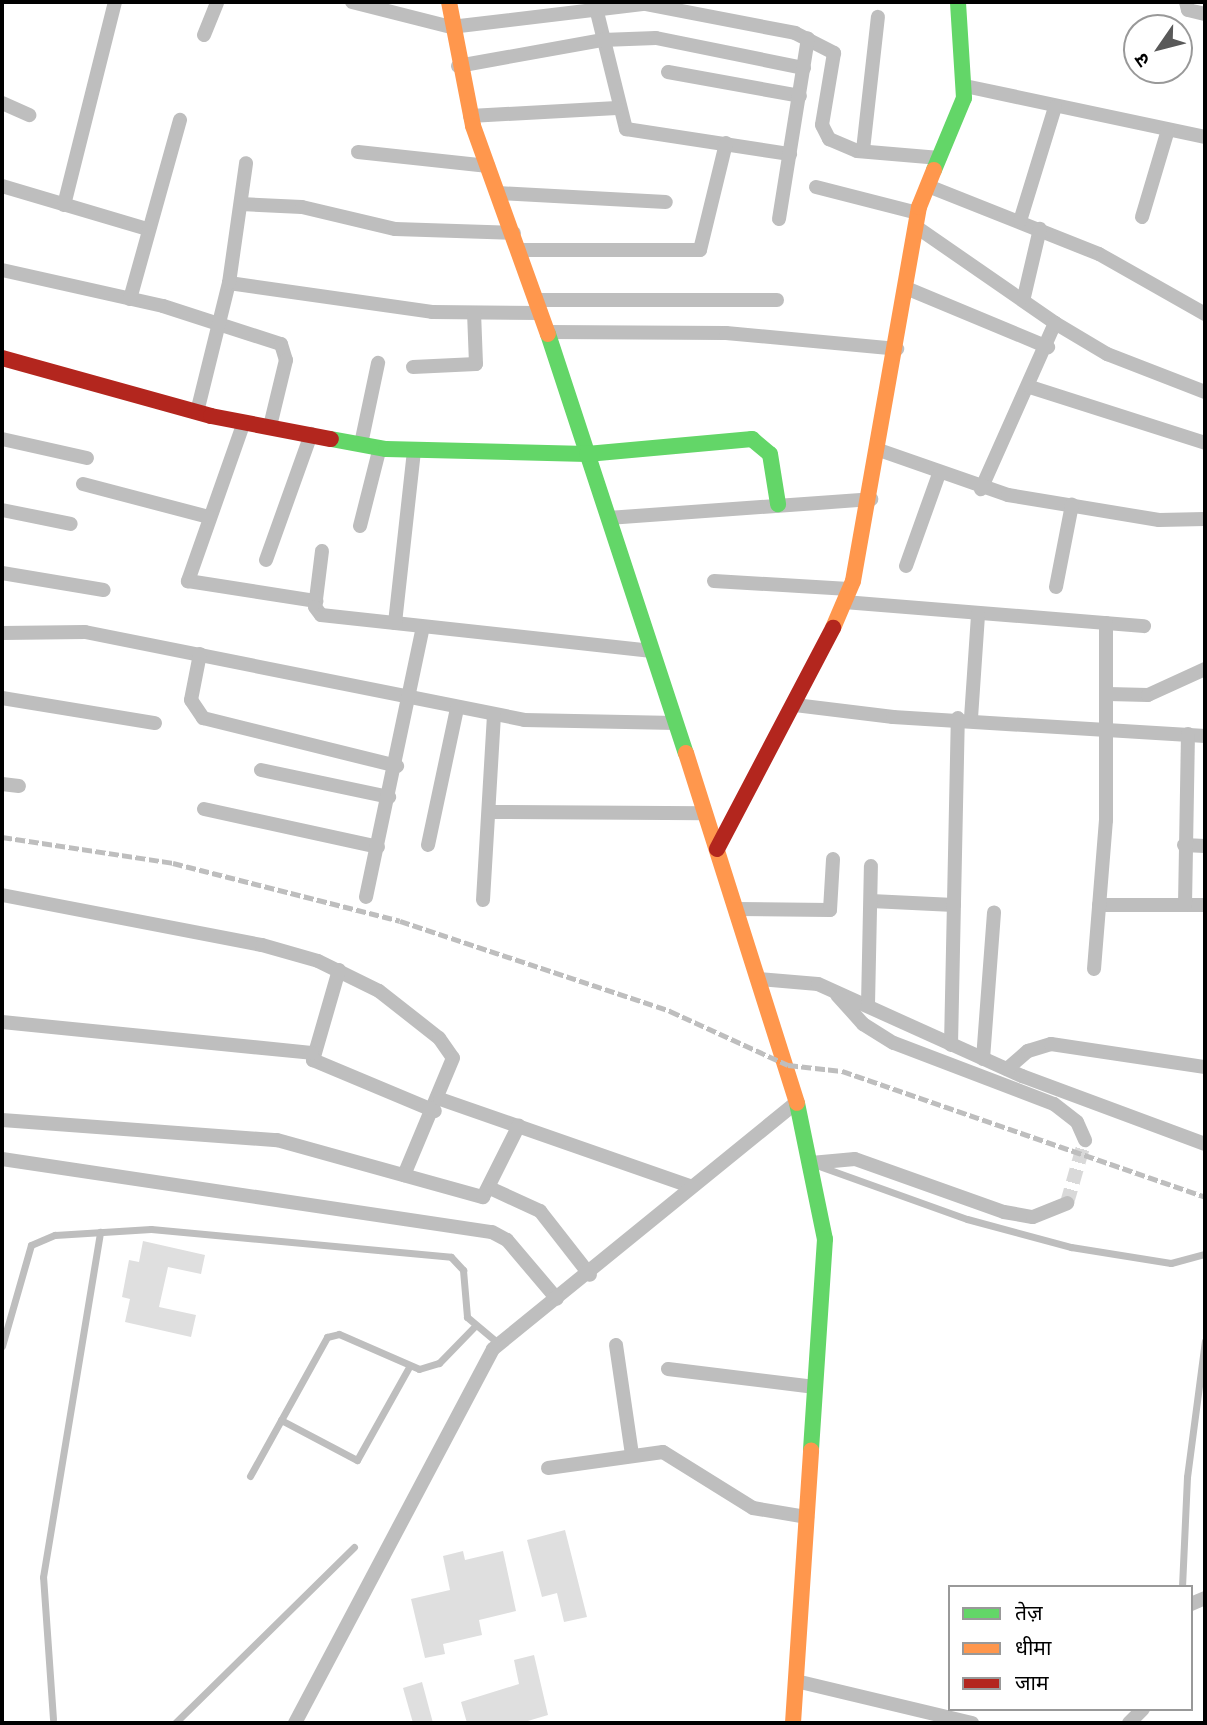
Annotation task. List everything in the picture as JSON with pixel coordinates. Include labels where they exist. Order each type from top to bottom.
[{"type":"street","points":[[64,205],[114,2]]},
{"type":"street","points":[[204,35],[217,2]]},
{"type":"street","points":[[352,2],[451,27],[596,8],[699,10],[808,38],[834,53],[825,134],[833,143],[863,150],[940,158]]},
{"type":"street","points":[[449,2],[458,66],[470,116],[539,306],[760,979],[797,1102],[811,1163],[825,1239],[793,1723]]},
{"type":"street","points":[[717,849],[795,705],[847,595],[871,499],[916,220],[965,86],[958,2]]},
{"type":"street","points":[[1186,2],[1188,10],[1205,14]]},
{"type":"street","points":[[596,8],[617,108],[634,135],[726,143],[790,155]]},
{"type":"street","points":[[863,150],[877,17]]},
{"type":"street","points":[[458,66],[602,40],[656,38],[804,68]]},
{"type":"street","points":[[779,219],[808,38]]},
{"type":"street","points":[[668,72],[800,96]]},
{"type":"street","points":[[965,86],[1205,137]]},
{"type":"street","points":[[3,106],[29,115]]},
{"type":"street","points":[[1020,221],[1055,107]]},
{"type":"street","points":[[470,116],[617,108]]},
{"type":"street","points":[[130,299],[147,229],[180,120]]},
{"type":"street","points":[[1142,217],[1168,130]]},
{"type":"street","points":[[520,250],[700,250],[726,143]]},
{"type":"street","points":[[358,152],[488,166]]},
{"type":"street","points":[[197,412],[229,282],[246,163]]},
{"type":"street","points":[[2,186],[147,229]]},
{"type":"street","points":[[928,186],[1041,229],[1205,314]]},
{"type":"street","points":[[816,187],[916,220],[1024,297],[1055,323],[1107,354],[1205,392]]},
{"type":"street","points":[[498,193],[666,202]]},
{"type":"street","points":[[241,204],[302,207],[395,229],[514,233]]},
{"type":"street","points":[[1024,297],[1041,229]]},
{"type":"street","points":[[2,270],[130,299],[219,324],[285,348],[270,426]]},
{"type":"street","points":[[229,282],[474,313],[539,306],[777,300]]},
{"type":"street","points":[[905,288],[1048,347]]},
{"type":"street","points":[[413,367],[476,364],[474,313]]},
{"type":"street","points":[[981,489],[1048,347],[1055,323]]},
{"type":"street","points":[[547,332],[726,333],[897,349]]},
{"type":"street","points":[[2,358],[197,412],[414,452],[587,454],[752,439],[770,454],[778,504]]},
{"type":"street","points":[[361,444],[378,363]]},
{"type":"street","points":[[1030,387],[1205,443]]},
{"type":"street","points":[[244,422],[188,575],[191,585],[316,601]]},
{"type":"street","points":[[265,560],[311,434]]},
{"type":"street","points":[[2,439],[87,458]]},
{"type":"street","points":[[360,526],[380,447]]},
{"type":"street","points":[[879,450],[981,489],[1159,520],[1205,519]]},
{"type":"street","points":[[395,623],[414,452]]},
{"type":"street","points":[[906,566],[939,474]]},
{"type":"street","points":[[83,484],[209,517]]},
{"type":"street","points":[[608,518],[871,499]]},
{"type":"street","points":[[1056,587],[1072,506]]},
{"type":"street","points":[[2,510],[71,524]]},
{"type":"street","points":[[322,551],[316,601],[321,615],[652,651]]},
{"type":"street","points":[[2,573],[104,590]]},
{"type":"street","points":[[714,581],[847,595],[978,614],[1144,626]]},
{"type":"street","points":[[951,1045],[954,905],[965,718],[978,614]]},
{"type":"street","points":[[1094,969],[1109,727],[1105,623]]},
{"type":"street","points":[[366,897],[397,766],[423,627]]},
{"type":"street","points":[[2,632],[85,632],[457,708],[557,724],[676,723]]},
{"type":"street","points":[[200,654],[191,700],[202,718],[397,766]]},
{"type":"street","points":[[1108,694],[1148,695],[1205,668]]},
{"type":"street","points":[[2,698],[155,723]]},
{"type":"street","points":[[795,705],[1205,736]]},
{"type":"street","points":[[428,845],[457,708]]},
{"type":"street","points":[[483,900],[494,715]]},
{"type":"street","points":[[1185,905],[1188,734]]},
{"type":"street","points":[[261,769],[389,797]]},
{"type":"street","points":[[2,784],[19,786]]},
{"type":"street","points":[[204,810],[378,847]]},
{"type":"street","points":[[490,812],[705,813]]},
{"type":"street","points":[[1184,845],[1205,846]]},
{"type":"street","points":[[737,909],[830,910],[833,859]]},
{"type":"street","points":[[868,1005],[871,866]]},
{"type":"street","points":[[2,895],[262,945],[339,970],[379,991],[448,1048],[453,1065],[438,1105],[404,1175]]},
{"type":"street","points":[[871,901],[954,905]]},
{"type":"street","points":[[1099,905],[1205,905]]},
{"type":"street","points":[[984,1059],[994,912]]},
{"type":"street","points":[[339,970],[311,1053],[318,1066],[438,1105],[519,1125],[692,1187]]},
{"type":"street","points":[[760,979],[792,979],[834,991],[1007,1069],[1205,1144]]},
{"type":"street","points":[[834,991],[863,1024],[894,1043],[1054,1104],[1077,1122],[1085,1140]]},
{"type":"street","points":[[2,1022],[311,1053]]},
{"type":"street","points":[[1007,1069],[1028,1051],[1051,1044],[1205,1067]]},
{"type":"street","points":[[295,1723],[480,1368],[499,1344],[590,1275],[692,1187],[797,1102]]},
{"type":"street","points":[[2,1120],[253,1136],[475,1196],[492,1189],[519,1125]]},
{"type":"street","points":[[2,1159],[492,1231],[507,1240],[556,1300]]},
{"type":"street","points":[[811,1163],[855,1160],[1004,1213],[1033,1217],[1067,1203]]},
{"type":"street","points":[[492,1189],[540,1211],[590,1275]]},
{"type":"street","points":[[616,1345],[632,1455]]},
{"type":"street","points":[[668,1369],[815,1387]]},
{"type":"street","points":[[548,1468],[663,1452],[753,1508],[807,1517]]},
{"type":"street","points":[[796,1681],[972,1723]]},
{"type":"lane","points":[[811,1163],[967,1219],[1071,1247],[1171,1263],[1205,1254]]},
{"type":"lane","points":[[2,1346],[31,1245],[55,1235],[151,1229],[451,1257],[463,1270],[462,1306],[474,1327],[499,1344]]},
{"type":"lane","points":[[53,1719],[43,1577],[100,1232]]},
{"type":"lane","points":[[250,1476],[327,1337],[340,1334],[409,1367],[439,1363],[474,1327]]},
{"type":"lane","points":[[1182,1585],[1187,1477],[1205,1340]]},
{"type":"lane","points":[[281,1420],[357,1460],[409,1367]]},
{"type":"lane","points":[[175,1723],[354,1547]]},
{"type":"building","points":[[143,1241],[205,1255],[201,1274],[168,1267],[159,1307],[196,1315],[191,1337],[125,1322],[130,1299],[122,1297],[129,1260],[139,1262]]},
{"type":"building","points":[[565,1530],[587,1617],[564,1622],[557,1593],[542,1597],[527,1540]]},
{"type":"building","points":[[463,1551],[465,1560],[503,1551],[516,1611],[479,1620],[482,1635],[443,1644],[445,1654],[425,1658],[411,1599],[450,1590],[443,1556]]},
{"type":"building","points":[[534,1655],[548,1715],[521,1723],[467,1723],[461,1702],[519,1684],[514,1660]]},
{"type":"building","points":[[422,1682],[433,1723],[413,1723],[403,1688]]},
{"type":"tunnel","points":[[1067,1203],[1085,1140]]},
{"type":"railway","points":[[2,837],[173,863],[400,921],[670,1011],[788,1065],[842,1071],[1205,1197]]},
{"type":"traffic: fast","points":[[934,170],[964,98],[958,2]]},
{"type":"traffic: fast","points":[[548,334],[686,753]]},
{"type":"traffic: fast","points":[[331,439],[386,449],[587,454],[752,439],[770,454],[778,504]]},
{"type":"traffic: fast","points":[[797,1103],[825,1239],[811,1451]]},
{"type":"traffic: slow","points":[[449,2],[473,126],[548,334]]},
{"type":"traffic: slow","points":[[833,628],[853,581],[919,207],[934,170]]},
{"type":"traffic: slow","points":[[686,753],[797,1103]]},
{"type":"traffic: slow","points":[[793,1723],[811,1451]]},
{"type":"traffic: jam","points":[[2,358],[211,416],[331,439]]},
{"type":"traffic: jam","points":[[717,849],[833,628]]}]
